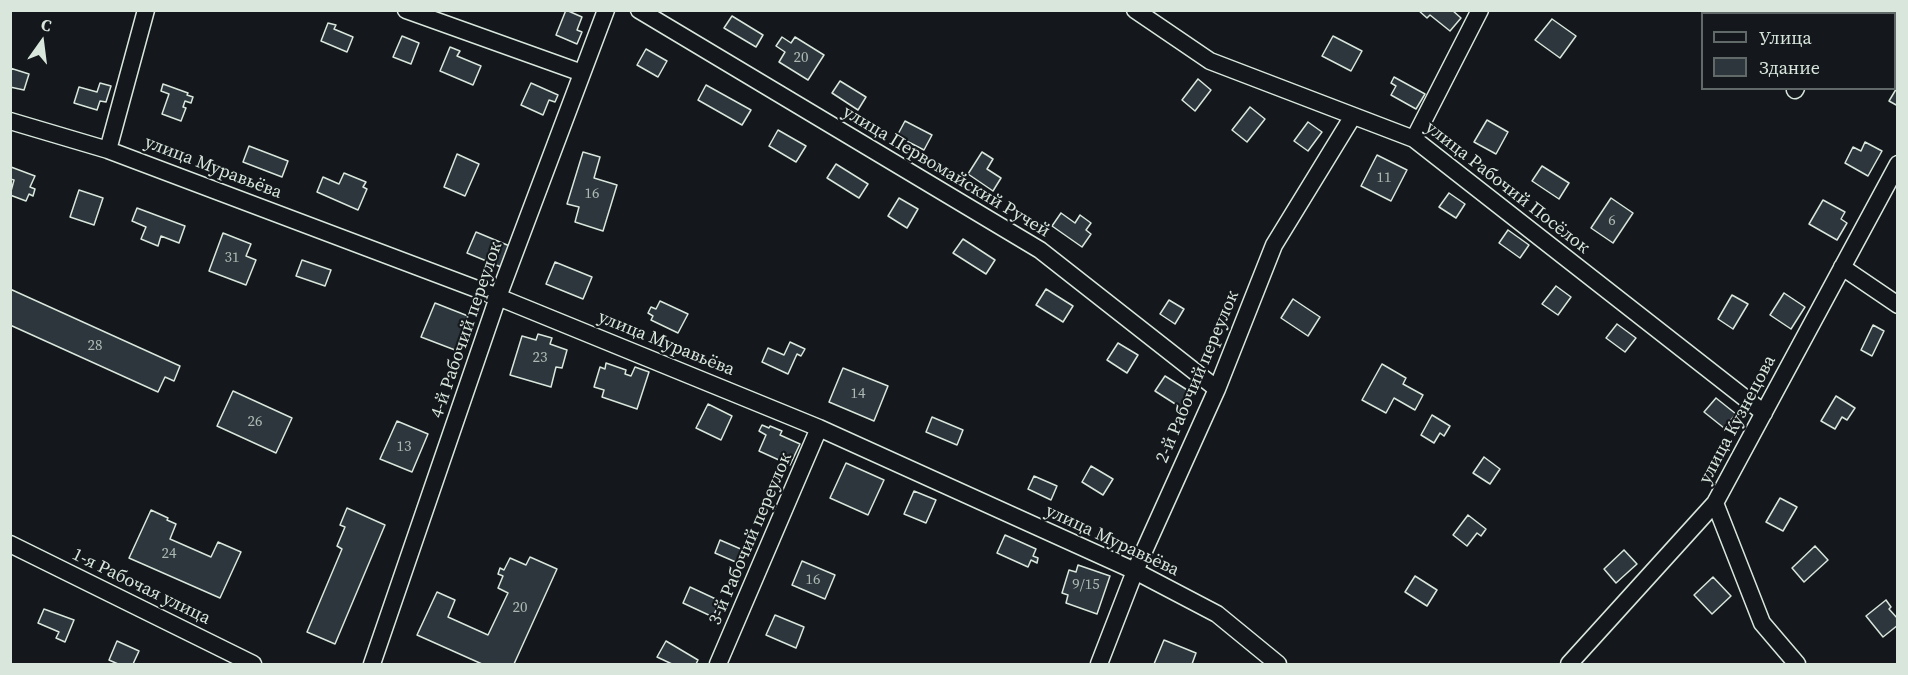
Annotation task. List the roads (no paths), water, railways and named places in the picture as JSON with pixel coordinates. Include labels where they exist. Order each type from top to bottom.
[{"type":"street","points":[[108,150],[146,10]]},
{"type":"street","points":[[406,10],[582,73]]},
{"type":"street","name":"4-й Рабочий переулок","points":[[372,664],[498,297],[606,10]]},
{"type":"street","name":"улица Первомайский Ручей","points":[[639,10],[1040,250],[1217,389]]},
{"type":"street","name":"улица Рабочий Посёлок","points":[[1135,10],[1210,62],[1414,139],[1764,413]]},
{"type":"street","points":[[1414,139],[1480,10]]},
{"type":"street","name":"2-й Рабочий переулок","points":[[1099,664],[1135,571],[1217,389],[1274,245],[1353,116]]},
{"type":"street","name":"улица Муравьёва","points":[[10,121],[108,150],[498,297],[819,428],[1135,571],[1217,614],[1278,664]]},
{"type":"street","name":"улица Кузнецова","points":[[1569,664],[1715,503],[1898,164]]},
{"type":"street","points":[[1842,267],[1898,304]]},
{"type":"street","name":"3-й Рабочий переулок","points":[[718,664],[819,428]]},
{"type":"street","points":[[1715,503],[1762,623],[1797,664]]},
{"type":"street","name":"1-я Рабочая улица","points":[[10,544],[253,664]]}]
